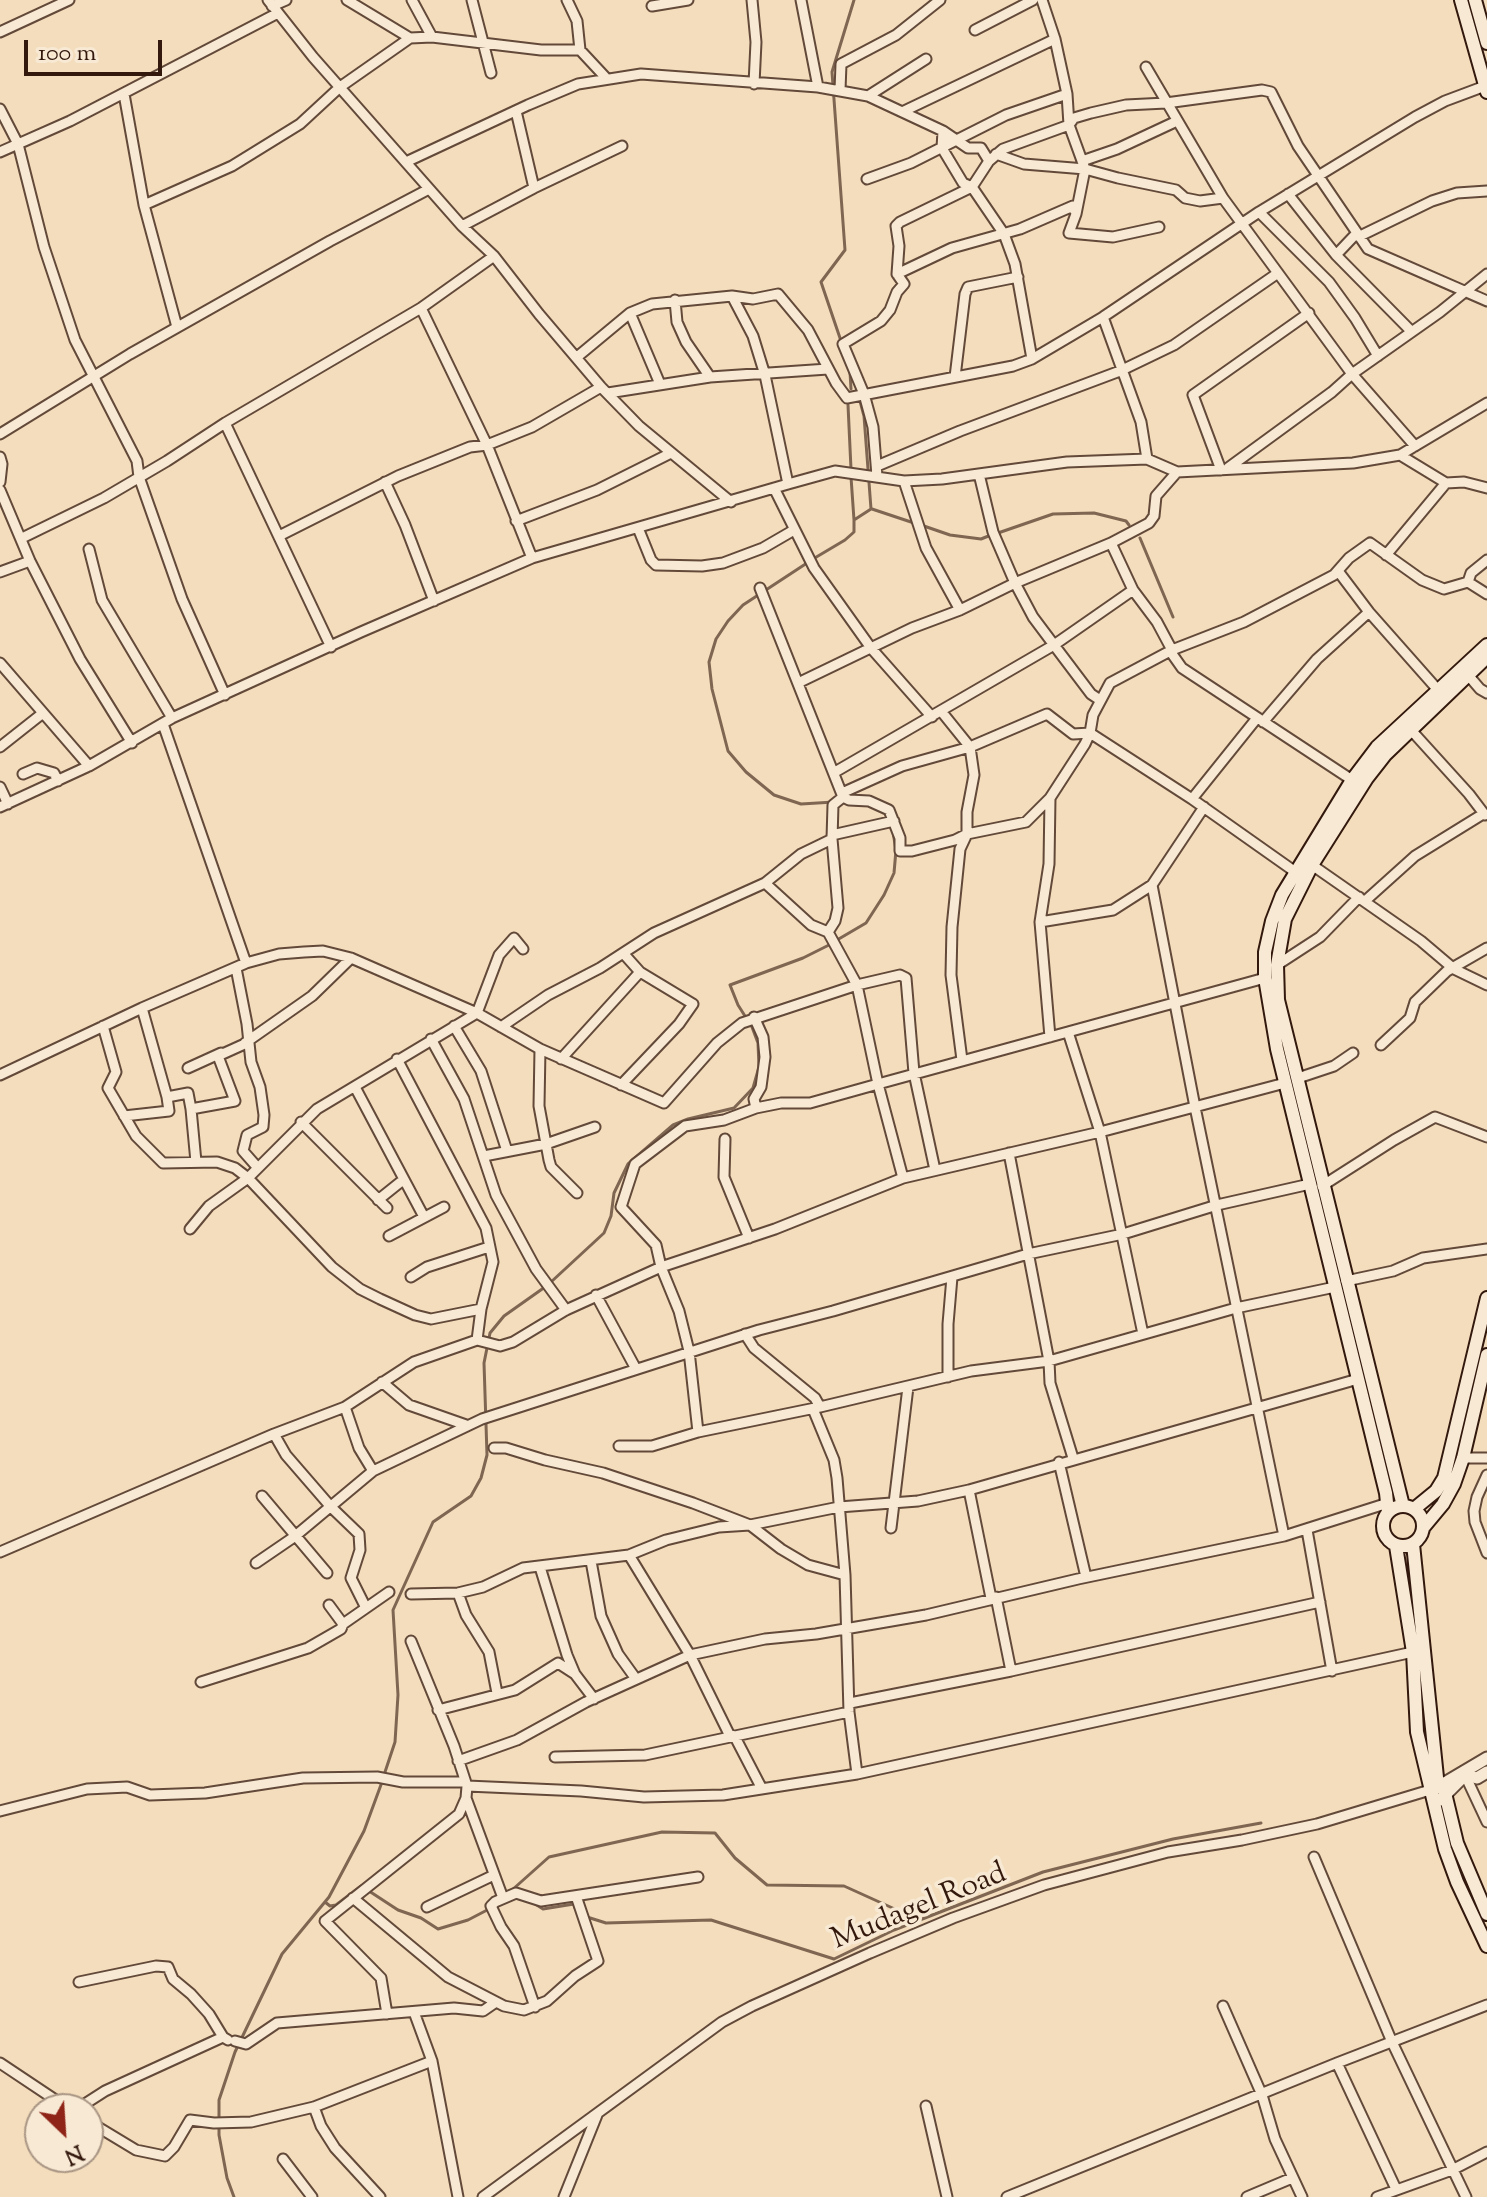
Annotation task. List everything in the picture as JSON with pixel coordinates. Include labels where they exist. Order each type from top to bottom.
[{"type":"main road","points":[[1461,0],[1486,89]]},
{"type":"main road","points":[[1475,0],[1487,43]]},
{"type":"main road","points":[[1408,1508],[1285,1083],[1265,978],[1265,952],[1272,921],[1294,871],[1352,780],[1377,747],[1487,645]]},
{"type":"main road","points":[[1316,1185],[1298,1078],[1278,1000],[1277,965],[1285,919],[1312,865],[1367,778],[1385,755],[1487,657]]},
{"type":"main road","points":[[1341,1284],[1358,1379],[1388,1508],[1383,1531],[1385,1537],[1396,1546],[1413,1652],[1417,1732],[1435,1793],[1487,1914]]},
{"type":"main road","points":[[1408,1508],[1436,1491],[1444,1478],[1487,1298]]},
{"type":"main road","points":[[1396,1546],[1413,1544],[1419,1539],[1423,1528],[1449,1494],[1463,1458],[1487,1355]]},
{"type":"main road","points":[[1388,1508],[1408,1508],[1420,1515],[1423,1528]]},
{"type":"main road","points":[[1413,1544],[1435,1793],[1445,1849],[1487,1946]]},
{"type":"street","points":[[0,32],[69,0]]},
{"type":"street","points":[[0,152],[124,94],[286,0]]},
{"type":"street","points":[[347,0],[410,38]]},
{"type":"street","points":[[412,0],[432,37]]},
{"type":"street","points":[[472,0],[491,73]]},
{"type":"street","points":[[567,0],[577,21],[580,50],[607,79]]},
{"type":"street","points":[[652,6],[688,0]]},
{"type":"street","points":[[752,0],[756,42],[754,84]]},
{"type":"street","points":[[801,0],[818,87]]},
{"type":"street","points":[[836,90],[841,64],[896,35],[940,0]]},
{"type":"street","points":[[975,30],[1033,0]]},
{"type":"street","points":[[1042,0],[1055,39],[1067,94],[1069,125],[1084,165],[1069,231],[1071,235],[1113,237],[1159,227]]},
{"type":"street","points":[[272,6],[429,189],[494,256],[604,390],[639,426],[731,502]]},
{"type":"street","points":[[144,205],[232,166],[300,124],[340,87],[410,38],[483,41],[541,50],[580,50]]},
{"type":"street","points":[[904,111],[1055,39]]},
{"type":"street","points":[[868,96],[926,59]]},
{"type":"street","points":[[1146,67],[1223,198],[1352,374],[1415,446]]},
{"type":"street","points":[[406,162],[578,84],[641,74],[818,87],[868,96],[943,131],[968,148],[981,148],[992,158],[1038,167],[1084,165],[1177,121]]},
{"type":"street","points":[[577,357],[630,313],[652,304],[732,296],[753,299],[778,294],[808,330],[847,398],[1013,366],[1032,359],[1103,317],[1259,212],[1433,107],[1486,89]]},
{"type":"street","points":[[877,471],[873,427],[843,344],[881,321],[904,284],[897,274],[899,246],[896,226],[972,187],[992,158],[1003,149],[1069,125],[1074,118],[1126,105],[1262,90],[1271,92],[1298,146],[1368,249],[1487,301]]},
{"type":"street","points":[[124,94],[144,205],[177,327]]},
{"type":"street","points":[[867,179],[911,163],[1006,115],[1067,94]]},
{"type":"street","points":[[0,109],[18,144],[44,247],[75,340],[137,461],[139,477],[182,599],[225,695]]},
{"type":"street","points":[[516,111],[534,188]]},
{"type":"street","points":[[943,131],[942,148],[963,183],[972,187],[1004,234],[1018,277],[1032,359]]},
{"type":"street","points":[[462,226],[622,146]]},
{"type":"street","points":[[1084,165],[1118,178],[1176,190],[1185,198],[1200,201],[1223,198]]},
{"type":"street","points":[[0,434],[177,327],[429,189]]},
{"type":"street","points":[[1336,255],[1351,238],[1407,212],[1457,193],[1487,191]]},
{"type":"street","points":[[1288,194],[1336,255],[1411,331]]},
{"type":"street","points":[[897,274],[952,248],[1020,229],[1073,206],[1075,211]]},
{"type":"street","points":[[1259,212],[1329,282],[1378,356]]},
{"type":"street","points":[[22,538],[104,498],[421,308],[494,256]]},
{"type":"street","points":[[877,471],[960,431],[1120,371],[1174,345],[1278,273]]},
{"type":"street","points":[[1224,470],[1487,274]]},
{"type":"street","points":[[955,377],[968,287],[1018,277]]},
{"type":"street","points":[[732,296],[753,336],[765,375],[788,484]]},
{"type":"street","points":[[675,300],[677,322],[686,342],[710,377]]},
{"type":"street","points":[[421,308],[487,445],[532,558]]},
{"type":"street","points":[[630,313],[660,384]]},
{"type":"street","points":[[1224,470],[1193,398],[1194,392],[1309,313]]},
{"type":"street","points":[[1103,317],[1141,422],[1147,459]]},
{"type":"street","points":[[279,536],[385,482],[470,447],[487,445],[532,427],[604,390],[710,377],[828,369]]},
{"type":"street","points":[[0,787],[4,806],[89,766],[168,721],[532,558],[835,471],[877,471],[904,481],[1067,462],[1147,459],[1177,472],[1353,463],[1400,455],[1487,403]]},
{"type":"street","points":[[225,423],[331,647]]},
{"type":"street","points":[[516,521],[597,490],[671,453]]},
{"type":"street","points":[[1400,455],[1446,483],[1464,482],[1487,488]]},
{"type":"street","points":[[0,482],[1,462]]},
{"type":"street","points":[[798,683],[912,628],[960,610],[1149,523],[1154,516],[1156,496],[1177,472]]},
{"type":"street","points":[[979,474],[993,532],[1033,617],[1091,694],[1100,700]]},
{"type":"street","points":[[904,481],[926,548],[960,610]]},
{"type":"street","points":[[385,482],[434,601]]},
{"type":"street","points":[[1386,555],[1446,483]]},
{"type":"street","points":[[774,488],[814,568],[871,648],[932,717]]},
{"type":"street","points":[[0,490],[30,561],[80,659],[132,743]]},
{"type":"street","points":[[638,528],[656,565],[702,566],[723,563],[751,553],[794,530]]},
{"type":"street","points":[[1111,543],[1133,590],[1157,622],[1182,668],[1352,780]]},
{"type":"street","points":[[843,795],[877,803],[889,810],[890,823],[900,838],[900,851],[912,851],[967,834],[1026,822],[1050,798],[1090,733],[1093,715],[1110,683],[1171,650],[1244,622],[1338,571],[1349,558],[1370,543],[1422,580],[1438,587],[1452,588],[1468,582]]},
{"type":"street","points":[[89,549],[102,600],[168,721],[246,963]]},
{"type":"street","points":[[1468,582],[1471,573],[1487,560]]},
{"type":"street","points":[[0,572],[30,561]]},
{"type":"street","points":[[1338,571],[1369,612],[1438,690]]},
{"type":"street","points":[[1468,582],[1487,594]]},
{"type":"street","points":[[835,772],[1054,645],[1133,590]]},
{"type":"street","points":[[762,593],[843,795]]},
{"type":"street","points":[[1192,799],[1317,659],[1369,612]]},
{"type":"street","points":[[1,667],[89,766]]},
{"type":"street","points":[[1468,675],[1487,693]]},
{"type":"street","points":[[941,711],[970,747],[974,775],[967,812],[967,834],[960,849],[952,927],[951,975],[962,1060]]},
{"type":"street","points":[[0,747],[43,713]]},
{"type":"street","points":[[829,935],[838,908],[832,837],[833,805],[843,795],[902,766],[970,747],[1045,714],[1073,734],[1090,733],[1204,807],[1294,871]]},
{"type":"street","points":[[1277,965],[1320,937],[1415,856],[1485,816],[1411,730]]},
{"type":"street","points":[[23,774],[37,768],[54,773],[58,781]]},
{"type":"street","points":[[1050,798],[1049,864],[1040,922],[1050,1037]]},
{"type":"street","points":[[1040,922],[1113,910],[1152,885],[1204,807]]},
{"type":"street","points":[[501,1027],[548,995],[669,925],[765,883],[801,854],[832,837],[890,823]]},
{"type":"street","points":[[1312,865],[1421,941],[1454,969],[1487,985]]},
{"type":"street","points":[[765,883],[811,925],[829,935],[857,985],[878,1084],[903,1178]]},
{"type":"street","points":[[1152,885],[1284,1536]]},
{"type":"street","points":[[190,1229],[209,1206],[248,1178],[317,1109],[477,1013],[499,955],[514,938],[523,949]]},
{"type":"street","points":[[1381,1045],[1410,1018],[1415,1002],[1447,971],[1487,948]]},
{"type":"street","points":[[0,1075],[246,963],[279,954],[323,951],[351,958],[477,1013],[540,1049],[664,1103],[717,1043],[742,1023],[857,985],[900,975],[906,978],[914,1073],[935,1170]]},
{"type":"street","points":[[621,1085],[693,1004],[640,972],[623,953]]},
{"type":"street","points":[[191,1109],[235,1101],[218,1056],[249,1042],[312,996],[351,958]]},
{"type":"street","points":[[236,968],[251,1062],[260,1087],[265,1122],[263,1127],[247,1135],[243,1151],[258,1168]]},
{"type":"street","points":[[561,1059],[640,972]]},
{"type":"street","points":[[698,1432],[689,1351],[679,1311],[661,1267],[656,1245],[621,1207],[635,1164],[685,1126],[724,1120],[755,1104],[810,1103],[1265,978]]},
{"type":"street","points":[[124,1116],[169,1111],[142,1008]]},
{"type":"street","points":[[754,1017],[763,1037],[765,1057],[755,1104]]},
{"type":"street","points":[[103,1026],[116,1072],[108,1088],[136,1136],[163,1163],[217,1162],[235,1168],[332,1267],[360,1289],[415,1315],[431,1319],[481,1309]]},
{"type":"street","points":[[454,1026],[481,1071],[507,1151]]},
{"type":"street","points":[[1068,1032],[1100,1132],[1143,1334]]},
{"type":"street","points":[[431,1039],[464,1099],[496,1195],[536,1269],[566,1310]]},
{"type":"street","points":[[188,1068],[249,1042]]},
{"type":"street","points":[[540,1049],[539,1106],[551,1167],[577,1193]]},
{"type":"street","points":[[1298,1078],[1334,1066],[1353,1053]]},
{"type":"street","points":[[397,1059],[486,1228],[493,1262],[481,1309],[480,1342]]},
{"type":"street","points":[[0,1552],[274,1434],[345,1407],[414,1362],[480,1342],[494,1346],[513,1342],[566,1310],[661,1267],[749,1238],[903,1178],[1100,1132],[1285,1083]]},
{"type":"street","points":[[355,1087],[424,1217]]},
{"type":"street","points":[[167,1097],[188,1093],[196,1162]]},
{"type":"street","points":[[745,1093],[755,1104]]},
{"type":"street","points":[[256,1563],[294,1537],[373,1471],[487,1417],[745,1334],[1028,1254],[1123,1234],[1217,1205],[1316,1185],[1435,1117],[1487,1137]]},
{"type":"street","points":[[301,1122],[387,1208]]},
{"type":"street","points":[[484,1156],[546,1144],[595,1127]]},
{"type":"street","points":[[725,1139],[724,1177],[749,1238]]},
{"type":"street","points":[[1009,1153],[1049,1361],[1050,1383],[1073,1458]]},
{"type":"street","points":[[378,1200],[403,1180]]},
{"type":"street","points":[[389,1236],[444,1207]]},
{"type":"street","points":[[411,1277],[427,1267],[489,1247]]},
{"type":"street","points":[[619,1446],[652,1446],[698,1432],[971,1371],[1049,1361],[1236,1308],[1393,1271],[1423,1258],[1487,1249]]},
{"type":"street","points":[[948,1377],[952,1277]]},
{"type":"street","points":[[596,1295],[636,1369]]},
{"type":"street","points":[[745,1334],[754,1348],[815,1398],[834,1460],[845,1575],[850,1707],[857,1774]]},
{"type":"street","points":[[411,1594],[458,1593],[483,1587],[523,1568],[629,1555],[666,1540],[706,1530],[750,1525],[839,1507],[918,1501],[969,1490],[1358,1379]]},
{"type":"street","points":[[382,1382],[409,1405],[466,1425]]},
{"type":"street","points":[[891,1528],[909,1399],[908,1387]]},
{"type":"street","points":[[345,1407],[359,1448],[373,1471]]},
{"type":"street","points":[[274,1434],[286,1455],[359,1534],[360,1550],[351,1578],[366,1608]]},
{"type":"street","points":[[494,1448],[506,1448],[632,1481],[648,1490],[750,1525],[808,1565],[845,1575]]},
{"type":"street","points":[[1463,1458],[1487,1458]]},
{"type":"street","points":[[1059,1462],[1086,1577]]},
{"type":"street","points":[[1487,1475],[1474,1511],[1487,1553]]},
{"type":"street","points":[[969,1490],[1011,1671]]},
{"type":"street","points":[[262,1496],[327,1573]]},
{"type":"street","points":[[458,1761],[517,1740],[594,1699],[690,1655],[765,1639],[926,1615],[1086,1577],[1284,1536],[1388,1508]]},
{"type":"street","points":[[1307,1530],[1332,1671]]},
{"type":"street","points":[[629,1555],[690,1655],[729,1734],[735,1737],[761,1787]]},
{"type":"street","points":[[591,1561],[601,1616],[618,1654],[636,1679]]},
{"type":"street","points":[[540,1567],[560,1637],[575,1674],[594,1699]]},
{"type":"street","points":[[201,1682],[308,1648],[341,1629],[343,1624],[389,1592]]},
{"type":"street","points":[[458,1593],[466,1615],[489,1652],[497,1693]]},
{"type":"street","points":[[555,1757],[645,1755],[735,1737],[850,1707],[1320,1602]]},
{"type":"street","points":[[329,1605],[343,1624]]},
{"type":"street","points":[[411,1641],[458,1761],[466,1784],[466,1798],[503,1898]]},
{"type":"street","points":[[0,1811],[87,1789],[127,1787],[150,1795],[205,1793],[303,1778],[377,1777],[390,1781],[644,1797],[723,1795],[857,1774],[1413,1652]]},
{"type":"street","points":[[438,1710],[515,1690],[558,1663],[575,1674]]},
{"type":"street","points":[[1435,1793],[1487,1758]]},
{"type":"street","points":[[1435,1793],[1465,1775],[1477,1778],[1487,1772]]},
{"type":"street","points":[[1465,1775],[1487,1822]]},
{"type":"street","name":"Mudagel Road","points":[[483,2197],[731,2017],[870,1953],[1044,1885],[1131,1862],[1317,1824],[1435,1793]]},
{"type":"street","points":[[387,2014],[381,1978],[325,1921],[459,1814],[466,1798]]},
{"type":"street","points":[[1314,1857],[1392,2042],[1466,2197]]},
{"type":"street","points":[[427,1907],[494,1875]]},
{"type":"street","points":[[535,2007],[514,1946],[491,1906],[516,1893],[541,1901],[698,1877]]},
{"type":"street","points":[[353,1898],[448,1977],[496,2002],[524,2010],[547,2001],[598,1961],[576,1896]]},
{"type":"street","points":[[79,1982],[156,1966],[168,1967],[173,1979],[191,1994],[229,2039],[246,2044],[277,2023],[454,2008],[483,2011],[496,2002]]},
{"type":"street","points":[[1007,2197],[1487,2005]]},
{"type":"street","points":[[1223,2006],[1262,2095],[1275,2139],[1302,2197]]},
{"type":"street","points":[[414,2012],[432,2061],[458,2197]]},
{"type":"street","points":[[102,2093],[229,2039]]},
{"type":"street","points":[[104,2131],[136,2150],[165,2156],[190,2120],[251,2122],[314,2107],[432,2061]]},
{"type":"street","points":[[0,2063],[45,2093]]},
{"type":"street","points":[[1337,2063],[1396,2189]]},
{"type":"street","points":[[926,2106],[947,2197]]},
{"type":"street","points":[[314,2107],[321,2126],[335,2148],[380,2197]]},
{"type":"street","points":[[564,2197],[598,2114]]},
{"type":"street","points":[[1377,2197],[1452,2170],[1487,2152]]},
{"type":"street","points":[[283,2159],[312,2197]]},
{"type":"street","points":[[1247,2197],[1292,2178]]},
{"type":"street","points":[[1030,2186],[1035,2197]]},
{"type":"waterway","points":[[841,341],[821,282],[845,250],[832,72],[854,0]]},
{"type":"waterway","points":[[850,372],[851,389]]},
{"type":"waterway","points":[[813,559],[845,540],[854,532],[854,520],[871,509],[864,416],[856,386]]},
{"type":"waterway","points":[[848,405],[851,469]]},
{"type":"waterway","points":[[851,477],[854,520]]},
{"type":"waterway","points":[[872,509],[914,523]]},
{"type":"waterway","points":[[998,533],[1053,514],[1094,513],[1126,521],[1129,525]]},
{"type":"waterway","points":[[921,525],[950,535],[981,539],[991,535]]},
{"type":"waterway","points":[[1140,538],[1173,617]]},
{"type":"waterway","points":[[807,563],[743,605],[728,621],[716,639],[709,662],[712,689],[728,751],[746,772],[774,795],[801,804],[834,802]]},
{"type":"waterway","points":[[837,940],[866,923],[884,895],[894,873],[896,850],[893,832]]},
{"type":"waterway","points":[[551,1282],[604,1233],[611,1216],[614,1193],[628,1164],[673,1125],[734,1108],[753,1088],[759,1067],[758,1043],[730,985],[803,958],[831,944]]},
{"type":"waterway","points":[[384,1775],[395,1742],[398,1695],[393,1610],[433,1522],[471,1496],[481,1478],[487,1455],[484,1363],[490,1333],[504,1316],[545,1287]]},
{"type":"waterway","points":[[234,2197],[219,2135],[219,2100],[235,2052],[282,1954],[329,1897],[364,1831],[382,1782]]},
{"type":"waterway","points":[[587,1917],[606,1923],[711,1920],[834,1959],[894,1930],[1043,1872],[1173,1839],[1261,1823]]},
{"type":"waterway","points":[[512,1890],[549,1857],[662,1832],[715,1833],[735,1858],[767,1885],[844,1886],[919,1920]]},
{"type":"waterway","points":[[325,1902],[330,1906],[336,1905],[363,1887]]},
{"type":"waterway","points":[[369,1891],[398,1910],[421,1918],[438,1929],[468,1920],[491,1908]]},
{"type":"waterway","points":[[532,1902],[543,1909],[574,1904],[575,1908]]}]
